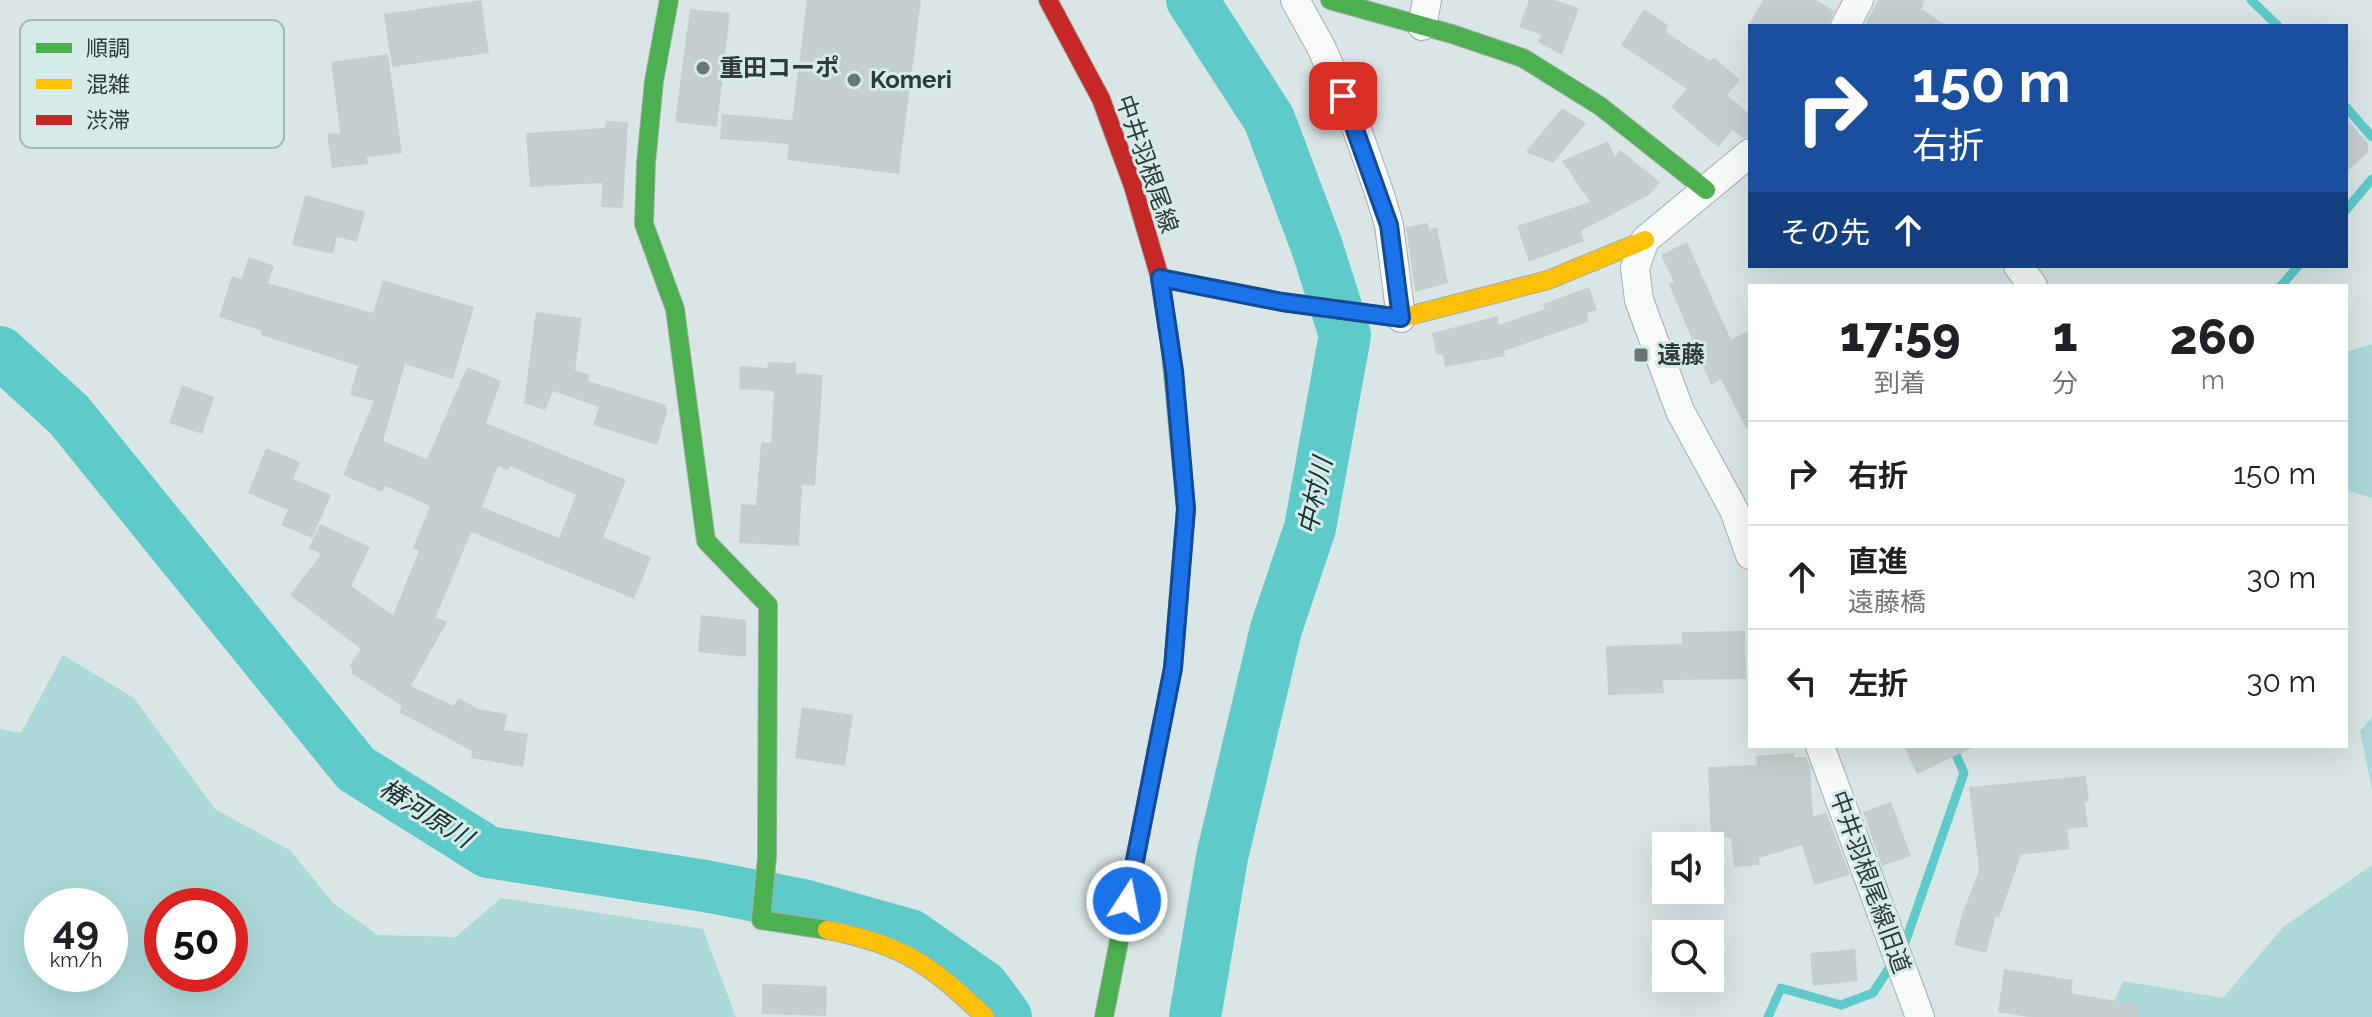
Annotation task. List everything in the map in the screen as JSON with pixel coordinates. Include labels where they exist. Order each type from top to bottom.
[{"type":"street","points":[[669,0],[654,81],[644,224],[675,309],[706,541],[768,605],[767,857],[761,920],[826,928],[900,951],[939,974],[985,1017]]},
{"type":"street","name":"中井羽根尾線","points":[[1048,0],[1101,99],[1133,186],[1160,278],[1174,371],[1186,509],[1173,668],[1104,1017]]},
{"type":"street","points":[[1295,0],[1321,47],[1354,121],[1380,195],[1389,225],[1392,318]]},
{"type":"street","points":[[1330,0],[1424,13],[1523,58],[1600,106],[1706,190]]},
{"type":"street","points":[[1846,24],[1859,0]]},
{"type":"street","points":[[1160,278],[1282,302],[1392,318],[1548,280],[1645,240],[1748,155]]},
{"type":"street","points":[[1645,240],[1635,268],[1639,300],[1680,411],[1734,510],[1748,549]]},
{"type":"street","name":"中井羽根尾線旧道","points":[[1821,748],[1920,1017]]},
{"type":"shaded area","points":[[2372,344],[2372,498],[2348,491],[2348,351]]},
{"type":"shaded area","points":[[63,655],[134,698],[215,809],[291,851],[333,903],[378,935],[456,937],[501,898],[703,929],[736,1017],[0,1017],[0,729],[21,733]]},
{"type":"shaded area","points":[[2372,717],[2372,790],[2360,731]]},
{"type":"shaded area","points":[[2372,865],[2372,1017],[2108,1017],[2123,981],[2223,998],[2283,927]]},
{"type":"building","points":[[481,0],[489,53],[392,67],[384,14]]},
{"type":"building","name":"Komeri","points":[[807,0],[921,0],[899,174],[787,160],[789,144],[720,139],[722,114],[792,120]]},
{"type":"building","points":[[1529,0],[1555,0],[1579,8],[1562,55],[1538,42],[1541,35],[1519,27]]},
{"type":"building","points":[[1763,0],[1816,0],[1834,11],[1829,24],[1749,24]]},
{"type":"building","points":[[1878,0],[1924,0],[1922,9],[1944,24],[1865,24]]},
{"type":"building","name":"重田コーポ","points":[[690,9],[730,13],[717,127],[675,122]]},
{"type":"building","points":[[1644,9],[1668,25],[1666,32],[1710,61],[1714,57],[1740,80],[1727,95],[1748,113],[1748,137],[1743,138],[1733,130],[1718,147],[1671,107],[1687,89],[1621,45]]},
{"type":"building","points":[[388,54],[402,153],[367,157],[368,164],[332,168],[327,134],[340,133],[331,62]]},
{"type":"building","points":[[1562,108],[1586,123],[1553,163],[1526,152]]},
{"type":"building","points":[[2348,120],[2368,144],[2368,153],[2348,170]]},
{"type":"building","points":[[606,121],[628,122],[623,208],[601,207],[602,183],[530,187],[526,133],[605,128]]},
{"type":"building","points":[[1608,141],[1615,157],[1620,150],[1660,182],[1649,195],[1581,231],[1584,241],[1529,262],[1517,226],[1590,202],[1562,161]]},
{"type":"building","points":[[305,195],[365,212],[357,242],[337,237],[333,254],[292,245]]},
{"type":"building","points":[[1428,223],[1429,229],[1437,228],[1448,283],[1415,292],[1406,227]]},
{"type":"building","points":[[1687,242],[1731,340],[1748,331],[1748,432],[1721,379],[1711,385],[1669,284],[1674,282],[1661,255]]},
{"type":"building","points":[[249,257],[274,266],[268,283],[373,313],[383,280],[474,307],[453,379],[405,364],[383,441],[427,459],[467,367],[501,381],[486,423],[626,480],[603,537],[651,557],[634,599],[471,532],[436,617],[447,622],[411,686],[454,706],[458,698],[479,709],[507,714],[504,730],[528,734],[523,767],[471,758],[472,751],[399,712],[402,706],[351,673],[353,669],[349,666],[361,649],[290,595],[321,554],[309,548],[320,524],[370,547],[351,586],[393,615],[419,551],[413,548],[430,506],[385,486],[382,492],[343,475],[374,401],[350,395],[358,366],[261,335],[262,331],[219,317],[232,276],[241,279]],"holes":[[[498,466],[508,470],[510,466],[576,495],[559,538],[482,507]]]},
{"type":"building","points":[[1589,287],[1597,310],[1587,313],[1588,322],[1504,351],[1505,356],[1445,367],[1443,355],[1436,354],[1432,333],[1498,316],[1499,325],[1545,309],[1543,304]]},
{"type":"building","points":[[536,312],[582,318],[575,370],[590,375],[588,381],[666,405],[667,413],[657,445],[593,425],[599,407],[553,391],[545,410],[524,403]]},
{"type":"building","points":[[768,362],[796,363],[796,373],[823,375],[815,486],[802,485],[799,546],[739,543],[741,504],[756,505],[761,442],[771,443],[774,391],[739,389],[740,366],[767,368]]},
{"type":"building","points":[[182,385],[214,397],[202,434],[169,423]]},
{"type":"building","points":[[266,448],[300,462],[293,479],[331,495],[312,538],[281,525],[288,510],[248,493]]},
{"type":"building","points":[[701,615],[746,620],[746,657],[698,652]]},
{"type":"building","points":[[1745,631],[1746,679],[1663,680],[1664,693],[1608,695],[1606,646],[1682,644],[1681,632]]},
{"type":"building","points":[[802,707],[853,715],[845,766],[795,758]]},
{"type":"building","points":[[1905,748],[1972,748],[1917,774]]},
{"type":"building","points":[[1794,753],[1794,757],[1806,757],[1810,767],[1813,817],[1826,812],[1850,875],[1814,885],[1802,845],[1759,858],[1760,865],[1734,867],[1731,838],[1724,838],[1724,832],[1711,832],[1708,767],[1757,765],[1756,756]]},
{"type":"building","points":[[2086,776],[2088,827],[2067,829],[2070,849],[2021,855],[1999,918],[1996,916],[1986,953],[1954,945],[1979,871],[1969,787]]},
{"type":"building","points":[[1891,802],[1911,856],[1882,866],[1863,812]]},
{"type":"building","points":[[1855,949],[1858,981],[1813,986],[1810,953]]},
{"type":"building","points":[[2004,969],[2073,980],[2071,993],[2138,1005],[2137,1017],[2028,1017],[1998,1012]]},
{"type":"building","points":[[762,984],[827,986],[826,1016],[762,1014]]},
{"type":"waterway","name":"中村川","points":[[1192,0],[1269,119],[1317,247],[1345,335],[1310,528],[1276,629],[1222,857],[1195,1017]]},
{"type":"waterway","points":[[2251,0],[2276,24]]},
{"type":"waterway","points":[[2348,109],[2372,137]]},
{"type":"waterway","points":[[2348,208],[2372,179]]},
{"type":"waterway","points":[[2283,284],[2296,268]]},
{"type":"waterway","name":"椿河原川","points":[[0,352],[69,415],[356,769],[488,852],[705,886],[803,905],[910,935],[983,986],[1006,1017]]},
{"type":"waterway","points":[[1901,949],[1964,773],[1953,748]]},
{"type":"waterway","points":[[1768,1017],[1781,988],[1841,1005],[1873,993],[1893,962]]},
{"type":"traffic: fast","points":[[669,0],[654,81],[644,224],[675,309],[706,541],[768,605],[767,857],[761,920],[827,930]]},
{"type":"traffic: fast","points":[[1330,0],[1452,34],[1523,58],[1600,106],[1706,190]]},
{"type":"traffic: fast","points":[[1104,1017],[1173,668],[1186,509],[1170,343]]},
{"type":"traffic: slow","points":[[1160,278],[1282,302],[1401,318],[1548,280],[1645,240]]},
{"type":"traffic: slow","points":[[827,930],[876,942],[914,959],[948,983],[985,1017]]},
{"type":"traffic: jam","points":[[1048,0],[1101,99],[1133,186],[1160,278],[1170,343]]},
{"type":"place","name":"重田コーポ","points":[[703,68]]},
{"type":"place","name":"Komeri","points":[[854,80]]},
{"type":"place","name":"遠藤","points":[[1641,355]]},
{"type":"route","points":[[1127,901],[1173,668],[1186,509],[1174,371],[1160,278],[1282,302],[1401,318],[1389,225],[1343,96]]}]
